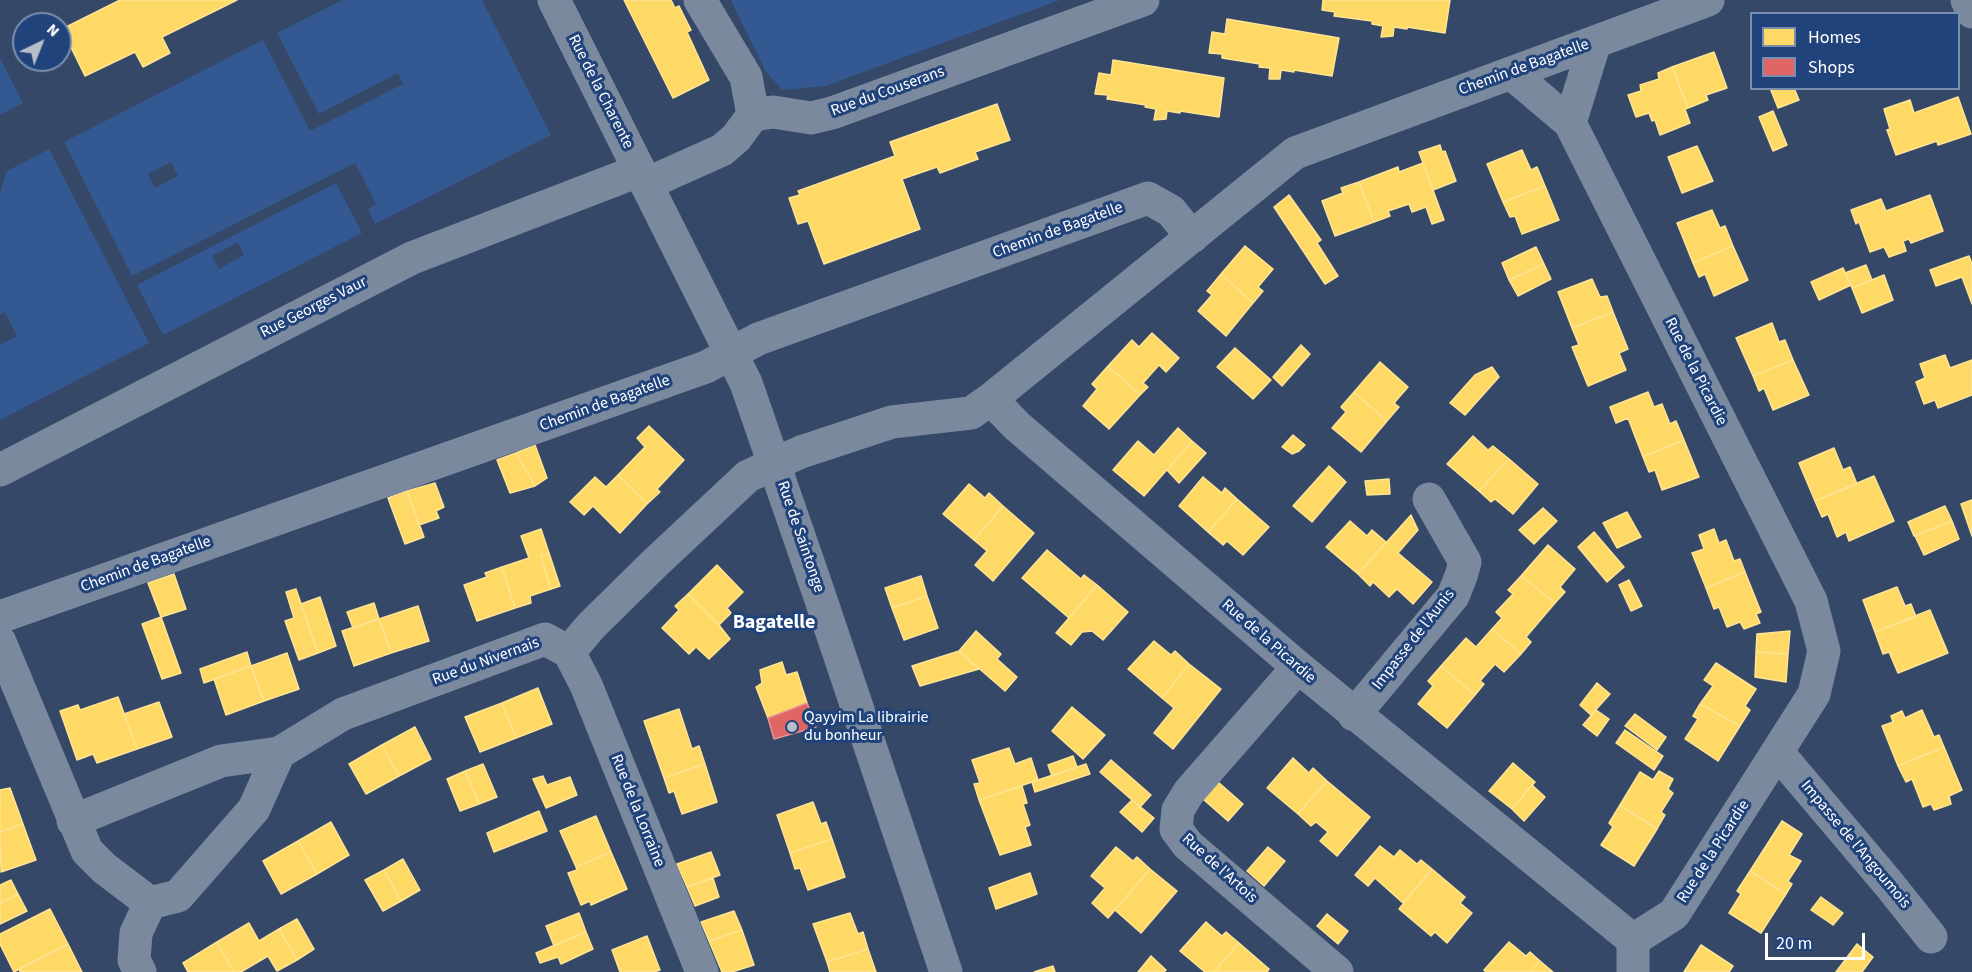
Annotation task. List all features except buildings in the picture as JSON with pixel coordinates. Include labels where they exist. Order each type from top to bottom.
[{"type":"street","name":"Rue de la Charente","points":[[554,0],[642,177]]},
{"type":"street","points":[[642,177],[722,150],[736,138],[753,115],[746,77],[700,0]]},
{"type":"street","name":"Rue du Couserans","points":[[753,115],[773,112],[811,118],[832,113],[1143,0]]},
{"type":"street","name":"Chemin de Bagatelle","points":[[775,464],[892,422],[971,413],[1295,153],[1708,0]]},
{"type":"street","points":[[1967,0],[1972,12]]},
{"type":"street","points":[[1570,123],[1595,42]]},
{"type":"street","name":"Rue de la Picardie","points":[[991,399],[1017,426],[1633,956],[1674,914],[1778,753],[1814,694],[1824,651],[1811,601],[1570,123],[1511,73]]},
{"type":"street","name":"Rue Georges Vaur","points":[[0,470],[412,258],[625,177],[642,177]]},
{"type":"street","name":"Rue de Saintonge","points":[[642,177],[746,383],[946,972]]},
{"type":"street","name":"Chemin de Bagatelle","points":[[0,617],[611,402],[706,367],[758,339],[1148,198],[1171,211],[1192,237]]},
{"type":"street","points":[[569,652],[599,618],[732,488],[748,476],[775,464]]},
{"type":"street","name":"Impasse de l'Aunis","points":[[1354,715],[1452,596],[1461,576],[1465,561],[1429,499]]},
{"type":"street","name":"Rue du Nivernais","points":[[73,821],[221,760],[279,753],[343,714],[545,639],[569,652]]},
{"type":"street","points":[[0,642],[87,851],[150,903]]},
{"type":"street","name":"Rue de la Lorraine","points":[[569,652],[586,685],[702,972]]},
{"type":"street","name":"Rue de l'Artois","points":[[1298,667],[1189,792],[1178,810],[1176,829],[1188,844],[1337,972]]},
{"type":"street","points":[[150,903],[178,896],[254,809],[279,753]]},
{"type":"street","name":"Impasse de l'Angoumois","points":[[1778,753],[1931,937]]},
{"type":"street","points":[[140,972],[134,960],[136,933],[150,903]]},
{"type":"shaded area","points":[[342,0],[482,0],[551,135],[375,224],[368,209],[376,204],[355,163],[132,276],[64,142],[263,40],[310,131],[403,84],[398,73],[319,114],[277,33]],"holes":[[[171,162],[178,176],[155,188],[148,174]]]},
{"type":"shaded area","points":[[731,0],[1060,0],[825,86],[782,90],[765,70]]},
{"type":"shaded area","points":[[0,58],[23,103],[0,115]]},
{"type":"shaded area","points":[[49,149],[149,343],[0,420],[0,345],[17,336],[5,312],[0,314],[0,193],[7,171]]},
{"type":"shaded area","points":[[336,183],[362,233],[163,335],[137,285]],"holes":[[[238,242],[244,255],[219,269],[212,256]]]},
{"type":"place","name":"Qayyim La librairie du bonheur","points":[[792,727]]},
{"type":"district","name":"Bagatelle","points":[[774,624]]}]
